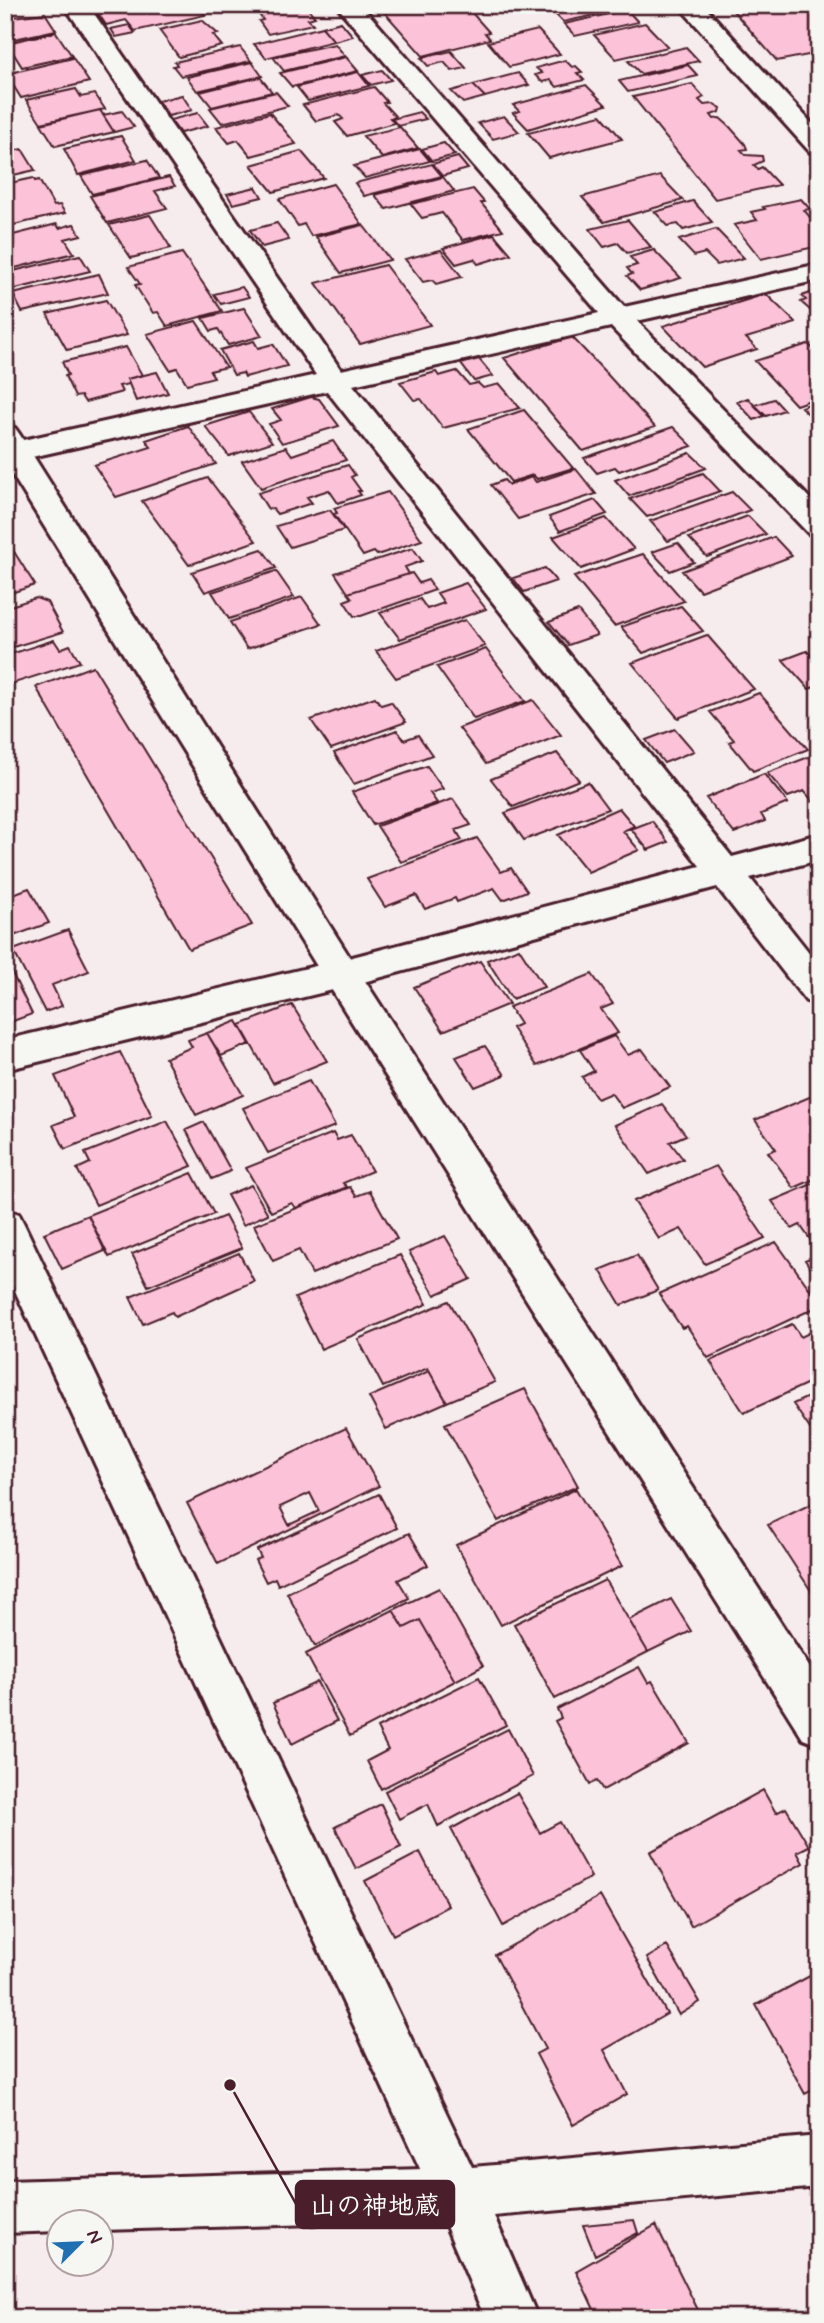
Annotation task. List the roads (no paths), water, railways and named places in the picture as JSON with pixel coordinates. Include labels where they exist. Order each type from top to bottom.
[{"type":"street","points":[[76,5],[334,380],[819,990]]},
{"type":"street","points":[[348,5],[619,319],[819,526]]},
{"type":"street","points":[[690,5],[819,147]]},
{"type":"street","points":[[819,272],[619,319],[8,447],[819,1723]]},
{"type":"street","points":[[5,1055],[341,974],[819,847]]},
{"type":"street","points":[[5,1226],[458,2194],[512,2318]]},
{"type":"street","points":[[5,2207],[458,2194],[819,2161]]},
{"type":"place","name":"山の神地蔵","points":[[230,2085]]}]
